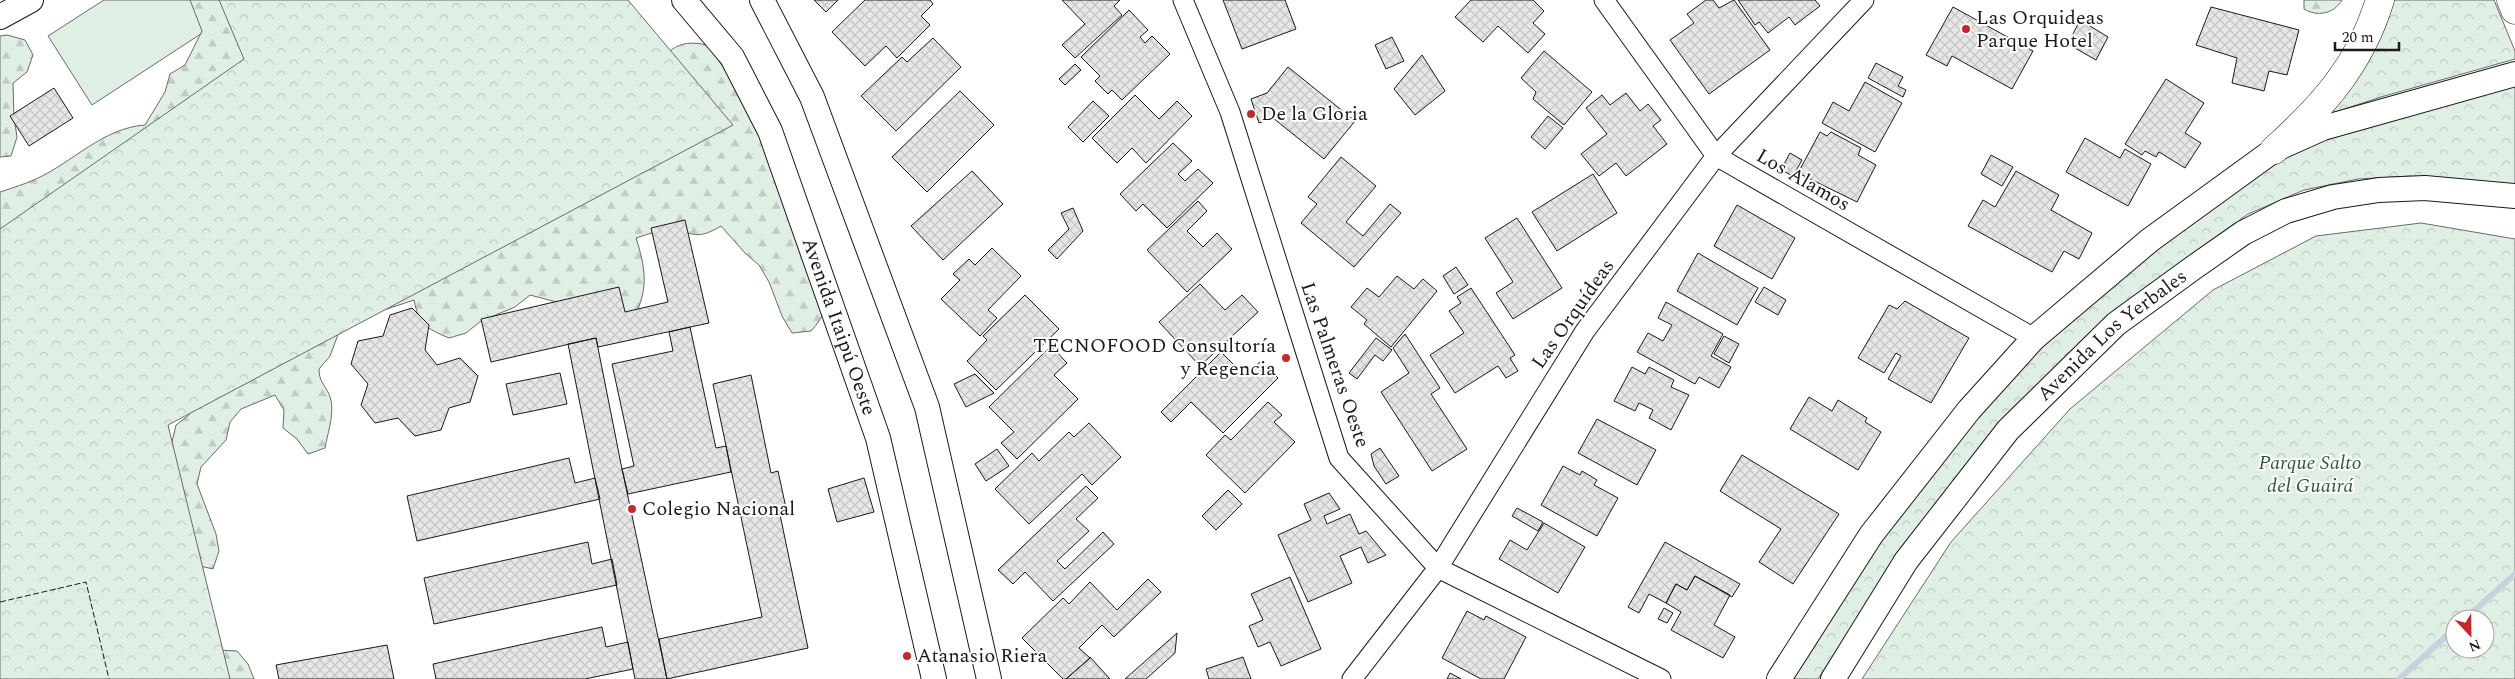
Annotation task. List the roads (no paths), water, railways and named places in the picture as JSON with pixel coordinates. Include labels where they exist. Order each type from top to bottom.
[{"type":"main road","points":[[2274,150],[2312,116],[2338,84],[2362,48],[2380,0]]},
{"type":"main road","points":[[2511,0],[2515,10]]},
{"type":"street","points":[[0,17],[31,0]]},
{"type":"street","name":"Avenida Itaipú Oeste","points":[[684,0],[732,57],[770,132],[878,438],[934,679]]},
{"type":"street","points":[[762,0],[812,96],[927,407],[989,679]]},
{"type":"street","name":"Las Palmeras Oeste","points":[[1183,0],[1230,112],[1339,458],[1438,568],[1661,679]]},
{"type":"street","name":"Los Alamos","points":[[1604,0],[1716,156],[2034,338]]},
{"type":"street","name":"Las Orquídeas","points":[[1352,679],[1438,568],[1585,330],[1716,156],[1864,0]]},
{"type":"street","points":[[1778,679],[1871,535],[1969,410],[2034,338],[2150,240],[2274,150],[2323,128],[2515,74]]},
{"type":"street","name":"Avenida Los Yerbales","points":[[1833,679],[1906,561],[2008,430],[2116,324],[2193,268],[2243,233],[2268,220],[2286,211],[2333,197],[2379,190],[2425,188],[2515,196]]},
{"type":"waterway","points":[[2476,609],[2515,574]]},
{"type":"waterway","points":[[2399,679],[2445,637]]},
{"type":"place","name":"Las Orquideas Parque Hotel","points":[[1966,29]]},
{"type":"place","name":"De la Gloria","points":[[1251,114]]},
{"type":"place","name":"TECNOFOOD Consultoría y Regencia","points":[[1286,358]]},
{"type":"place","name":"Colegio Nacional","points":[[632,509]]},
{"type":"place","name":"Atanasio Riera","points":[[907,656]]},
{"type":"park label","name":"Parque Salto del Guairá","points":[[2310,474]]}]
